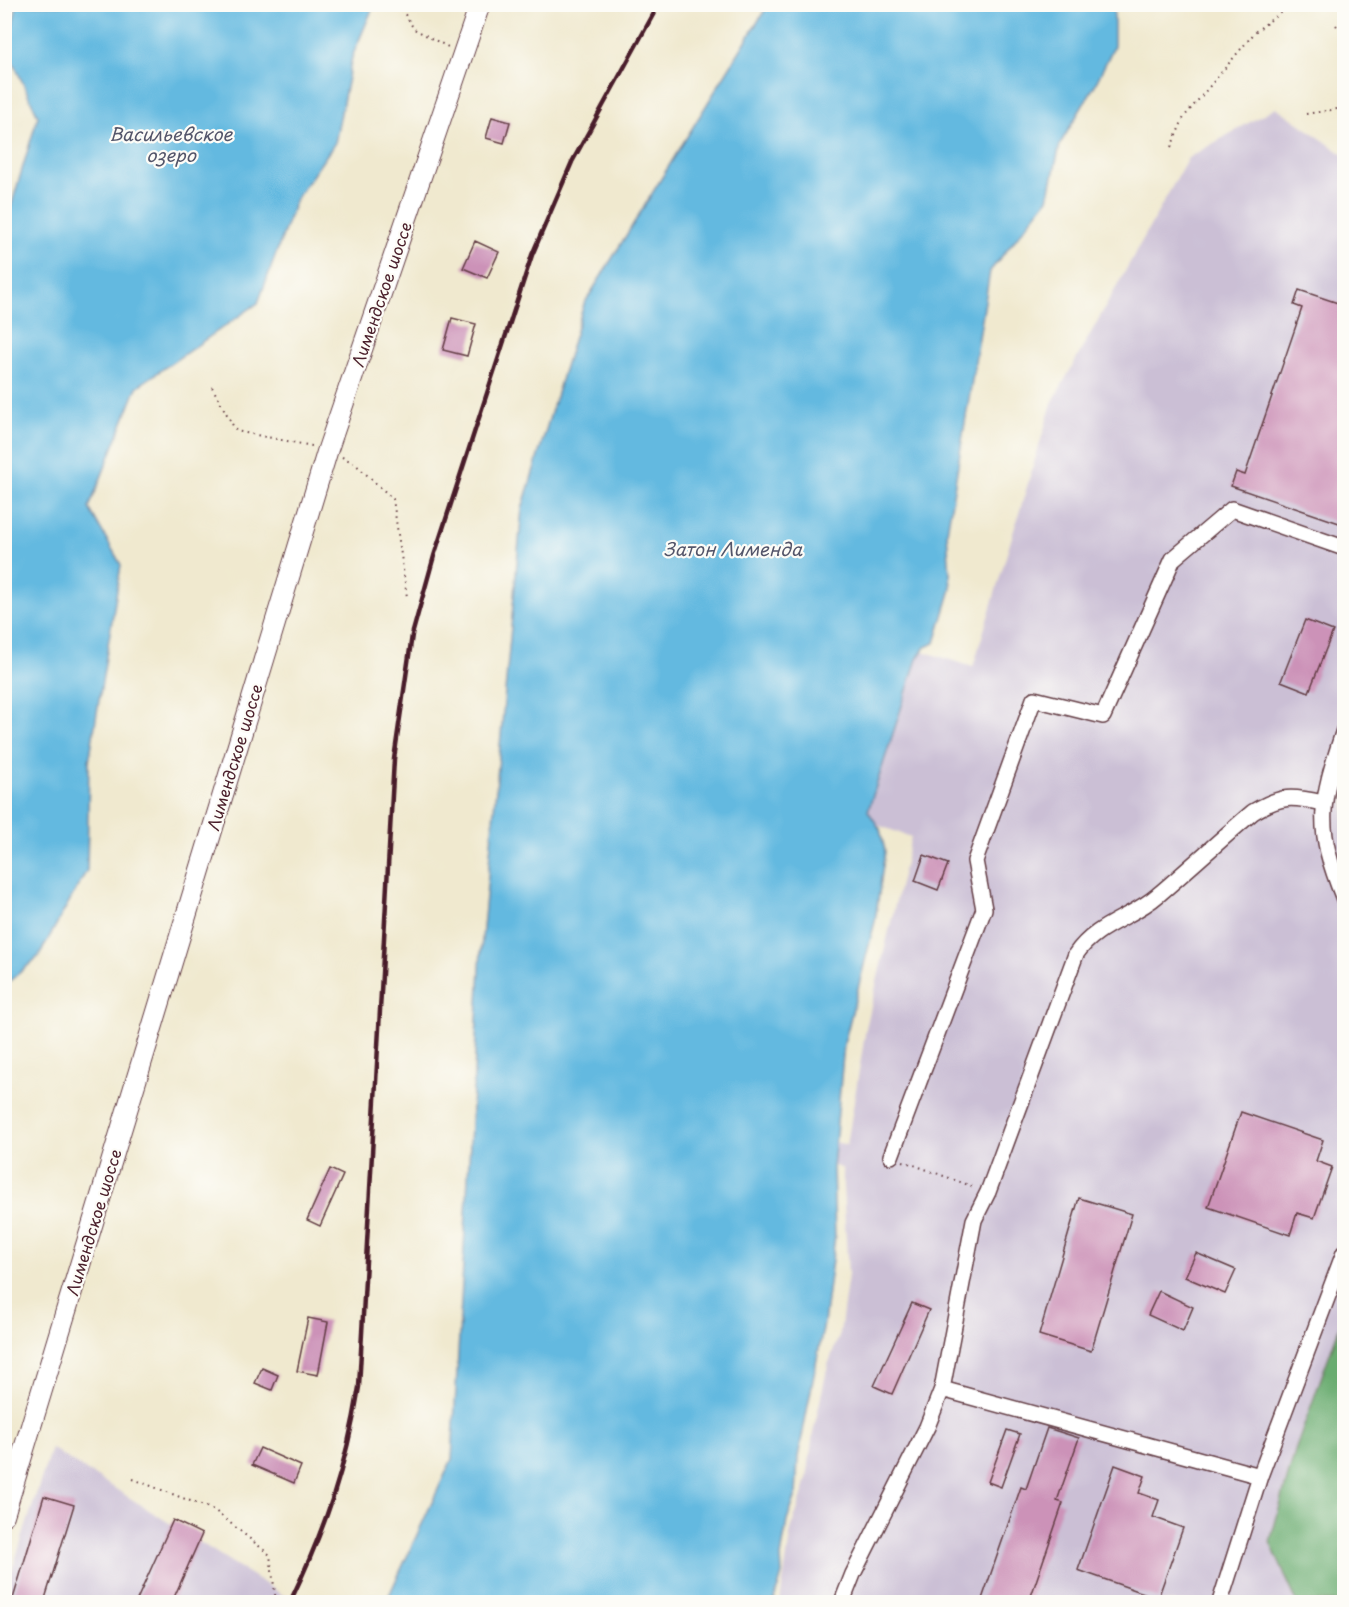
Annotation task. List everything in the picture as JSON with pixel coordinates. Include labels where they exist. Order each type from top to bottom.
[{"type":"main road","name":"Лимендское шоссе","points":[[4,1515],[328,449],[480,4]]},
{"type":"lane","points":[[891,1156],[984,909],[975,861],[1034,699],[1103,716],[1173,560],[1232,509],[1309,533],[1344,548]]},
{"type":"lane","points":[[1344,730],[1323,803],[1322,819],[1328,849],[1344,899]]},
{"type":"lane","points":[[842,1602],[853,1574],[927,1427],[942,1389],[974,1220],[988,1192],[1070,969],[1085,942],[1157,896],[1240,823],[1266,804],[1292,796],[1323,803]]},
{"type":"lane","points":[[1220,1602],[1260,1476],[1344,1253]]},
{"type":"lane","points":[[942,1389],[1260,1476]]},
{"type":"path","points":[[403,4],[401,8],[414,29],[464,55]]},
{"type":"path","points":[[1171,147],[1184,117],[1256,31],[1292,4]]},
{"type":"path","points":[[1336,25],[1344,35]]},
{"type":"path","points":[[1306,114],[1344,108]]},
{"type":"path","points":[[212,387],[236,431],[328,449],[354,463],[393,499],[407,597]]},
{"type":"path","points":[[891,1156],[988,1192]]},
{"type":"path","points":[[133,1479],[214,1509],[270,1556],[276,1602]]},
{"type":"shaded area","points":[[1276,107],[1344,155],[1344,1514],[1313,1602],[780,1602],[791,1530],[807,1479],[813,1433],[828,1365],[840,1333],[848,1275],[842,1168],[795,1156],[799,1133],[847,1145],[866,1028],[911,837],[852,816],[906,646],[973,667],[1052,403],[1188,158]]},
{"type":"shaded area","points":[[51,1448],[294,1602],[5,1602],[5,1592]]},
{"type":"green space","points":[[1344,1314],[1344,1602],[1297,1602],[1270,1542],[1295,1451]]},
{"type":"water","name":"Васильевское озеро","points":[[17,5],[374,5],[352,57],[335,143],[296,199],[258,303],[137,387],[89,508],[121,565],[89,762],[87,870],[38,957],[5,985],[4,230],[38,116],[7,49]]},
{"type":"water","name":"Затон Лименда","points":[[768,5],[1114,5],[1114,46],[1095,85],[1060,144],[1048,199],[990,271],[947,532],[951,589],[935,643],[925,647],[917,659],[868,811],[880,829],[885,851],[875,921],[844,1044],[833,1168],[835,1236],[824,1323],[798,1457],[796,1495],[787,1521],[781,1557],[782,1574],[774,1602],[386,1602],[452,1459],[481,950],[522,509],[584,304]]},
{"type":"building","points":[[492,117],[510,122],[504,143],[486,138]]},
{"type":"building","points":[[475,241],[499,252],[487,278],[463,268]]},
{"type":"building","points":[[1299,290],[1344,305],[1344,517],[1342,524],[1231,486],[1236,472],[1245,475],[1302,308],[1294,305]]},
{"type":"building","points":[[452,318],[476,324],[467,356],[443,350]]},
{"type":"building","points":[[1305,620],[1333,631],[1309,692],[1281,681]]},
{"type":"building","points":[[924,855],[948,864],[938,890],[915,881]]},
{"type":"building","points":[[1241,1112],[1323,1140],[1316,1161],[1332,1167],[1314,1218],[1297,1213],[1290,1235],[1208,1207]]},
{"type":"building","points":[[330,1169],[343,1175],[320,1226],[307,1220]]},
{"type":"building","points":[[1079,1198],[1132,1214],[1091,1351],[1039,1335]]},
{"type":"building","points":[[1196,1253],[1236,1270],[1225,1294],[1185,1277]]},
{"type":"building","points":[[1159,1291],[1193,1307],[1183,1331],[1148,1315]]},
{"type":"building","points":[[912,1303],[929,1310],[892,1394],[874,1386]]},
{"type":"building","points":[[308,1318],[328,1322],[318,1375],[297,1371]]},
{"type":"building","points":[[262,1368],[278,1375],[272,1390],[255,1383]]},
{"type":"building","points":[[1047,1428],[1079,1438],[1057,1501],[1063,1503],[1029,1602],[981,1602],[1021,1487],[1026,1489]]},
{"type":"building","points":[[1007,1430],[1020,1434],[1001,1487],[988,1482]]},
{"type":"building","points":[[260,1448],[301,1466],[294,1483],[252,1465]]},
{"type":"building","points":[[1115,1465],[1145,1476],[1139,1493],[1159,1500],[1153,1517],[1183,1528],[1158,1598],[1078,1570]]},
{"type":"building","points":[[44,1496],[74,1505],[44,1602],[12,1602]]},
{"type":"building","points":[[173,1520],[202,1534],[172,1602],[136,1602]]},
{"type":"railway","points":[[290,1602],[314,1549],[333,1498],[348,1444],[359,1387],[394,759],[412,635],[434,556],[532,255],[572,162],[659,4]]}]
